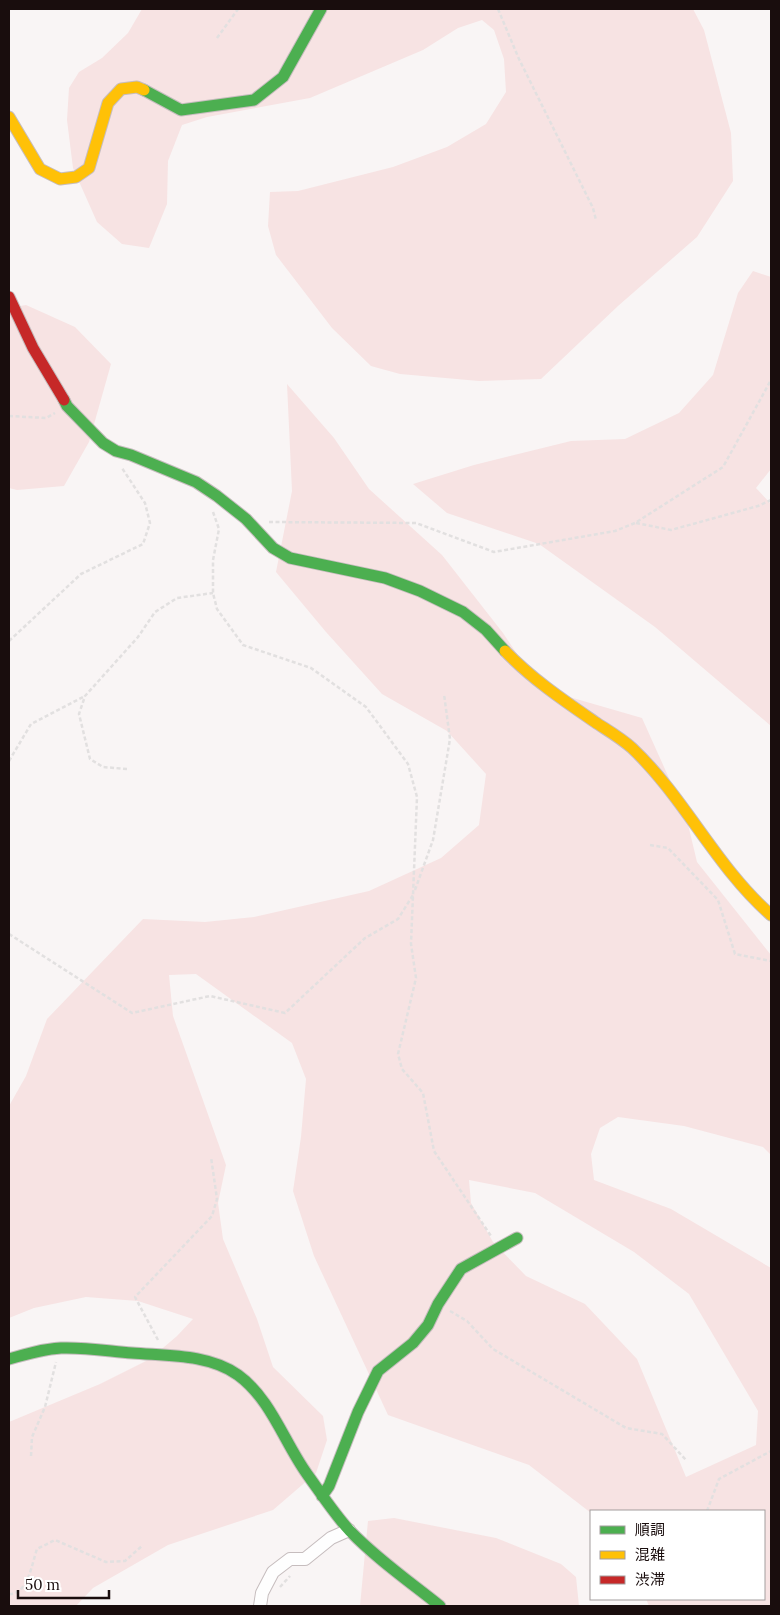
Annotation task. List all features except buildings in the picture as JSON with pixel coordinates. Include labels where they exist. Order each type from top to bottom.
[{"type":"street","points":[[9,117],[40,169],[60,179],[76,177],[89,168],[108,103],[121,89],[137,87],[181,110],[254,100],[283,77],[320,9]]},
{"type":"street","points":[[9,297],[33,348],[67,406],[103,443],[196,482],[230,506],[254,527],[273,548],[290,558],[386,578],[420,591],[463,612],[486,630],[546,688],[631,747],[663,781],[714,851],[756,902],[771,915]]},
{"type":"street","points":[[322,1496],[329,1486],[358,1412],[378,1371],[413,1343],[428,1325],[438,1304],[461,1269],[517,1238]]},
{"type":"street","points":[[9,1359],[37,1351],[80,1348],[198,1359],[220,1365],[238,1375],[254,1390],[267,1407],[305,1471],[349,1530],[383,1561],[440,1606]]},
{"type":"street","points":[[260,1606],[262,1593],[273,1572],[290,1559],[305,1559],[331,1538],[349,1530]]},
{"type":"path","points":[[217,38],[238,9]]},
{"type":"path","points":[[498,9],[518,59],[593,208],[596,220]]},
{"type":"path","points":[[254,527],[270,522],[416,523],[494,552],[616,531],[635,523],[723,467],[771,380]]},
{"type":"path","points":[[9,416],[46,418],[67,406]]},
{"type":"path","points":[[9,641],[81,574],[143,544],[150,523],[145,503],[120,466],[116,450]]},
{"type":"path","points":[[635,523],[671,530],[758,506],[771,500]]},
{"type":"path","points":[[213,512],[218,530],[213,560],[213,594],[217,610],[244,645],[311,668],[366,707],[408,764],[417,797],[411,944],[416,978],[398,1054],[402,1069],[423,1093],[434,1152],[499,1248]]},
{"type":"path","points":[[9,761],[31,724],[85,696],[138,637],[154,612],[177,598],[213,594]]},
{"type":"path","points":[[9,934],[132,1013],[210,996],[285,1013],[365,938],[398,919],[413,894],[434,840],[450,739],[444,694]]},
{"type":"path","points":[[85,696],[79,714],[90,759],[103,766],[127,769]]},
{"type":"path","points":[[650,845],[668,848],[718,900],[735,954],[771,961]]},
{"type":"path","points":[[166,1355],[135,1297],[212,1216],[217,1199],[211,1157]]},
{"type":"path","points":[[438,1304],[468,1321],[493,1349],[626,1428],[662,1434],[686,1460]]},
{"type":"path","points":[[31,1456],[32,1437],[45,1407],[59,1348]]},
{"type":"path","points":[[707,1510],[719,1479],[771,1451]]},
{"type":"path","points":[[9,1594],[13,1594],[24,1587],[37,1549],[55,1540],[106,1562],[126,1561],[143,1545]]},
{"type":"path","points":[[276,1592],[305,1559]]},
{"type":"shaded area","points":[[142,9],[693,9],[704,30],[731,133],[733,181],[697,237],[618,306],[541,379],[479,381],[400,374],[371,366],[332,328],[276,255],[268,226],[270,192],[298,191],[393,167],[447,147],[486,124],[506,92],[504,59],[494,30],[482,20],[458,28],[423,50],[310,98],[207,117],[182,125],[168,161],[167,204],[149,248],[122,244],[97,222],[73,168],[67,120],[69,88],[79,72],[102,58],[128,33]]},
{"type":"shaded area","points":[[753,271],[771,277],[771,469],[756,488],[771,504],[771,726],[655,627],[539,544],[447,513],[413,484],[474,465],[571,441],[625,439],[679,413],[713,375],[738,293]]},
{"type":"shaded area","points":[[26,305],[75,327],[111,364],[89,442],[64,486],[17,490],[9,488],[9,308]]},
{"type":"shaded area","points":[[287,384],[334,438],[369,489],[442,555],[503,633],[529,672],[566,696],[642,718],[686,816],[697,862],[771,955],[771,1155],[763,1147],[684,1126],[618,1117],[600,1128],[591,1154],[594,1180],[671,1209],[771,1268],[771,1606],[649,1606],[646,1600],[765,1600],[765,1510],[590,1510],[590,1512],[529,1465],[388,1415],[314,1256],[293,1191],[301,1137],[306,1079],[292,1043],[196,974],[169,975],[173,1016],[226,1165],[218,1203],[223,1239],[257,1319],[273,1367],[323,1416],[327,1440],[316,1473],[273,1510],[168,1545],[93,1588],[76,1606],[9,1606],[9,1422],[100,1384],[150,1359],[177,1336],[193,1319],[138,1301],[86,1297],[34,1308],[9,1318],[9,1106],[26,1076],[47,1019],[143,919],[205,922],[254,917],[369,891],[441,858],[479,825],[486,774],[447,731],[382,694],[326,632],[276,572],[292,491]],"holes":[[[469,1180],[535,1193],[634,1252],[689,1294],[758,1411],[756,1445],[686,1477],[637,1359],[585,1304],[526,1276],[493,1242],[471,1203]]]},
{"type":"shaded area","points":[[394,1518],[496,1538],[561,1564],[576,1577],[579,1606],[360,1606],[368,1521]]},
{"type":"traffic: fast","points":[[144,90],[181,110],[254,100],[283,77],[321,9]]},
{"type":"traffic: fast","points":[[64,400],[67,406],[103,443],[116,451],[131,455],[196,482],[246,519],[273,548],[290,558],[385,578],[420,591],[463,612],[486,630],[505,651]]},
{"type":"traffic: fast","points":[[322,1496],[329,1486],[358,1412],[378,1371],[413,1343],[428,1325],[438,1304],[461,1269],[517,1238]]},
{"type":"traffic: fast","points":[[9,1359],[48,1349],[78,1348],[187,1357],[227,1368],[238,1375],[259,1396],[307,1474],[333,1511],[350,1531],[382,1561],[440,1606]]},
{"type":"traffic: slow","points":[[9,117],[40,169],[60,179],[76,177],[89,168],[108,103],[121,89],[137,87],[144,90]]},
{"type":"traffic: slow","points":[[505,651],[548,689],[619,737],[632,748],[668,788],[734,876],[771,915]]},
{"type":"traffic: jam","points":[[9,297],[33,348],[64,400]]}]
